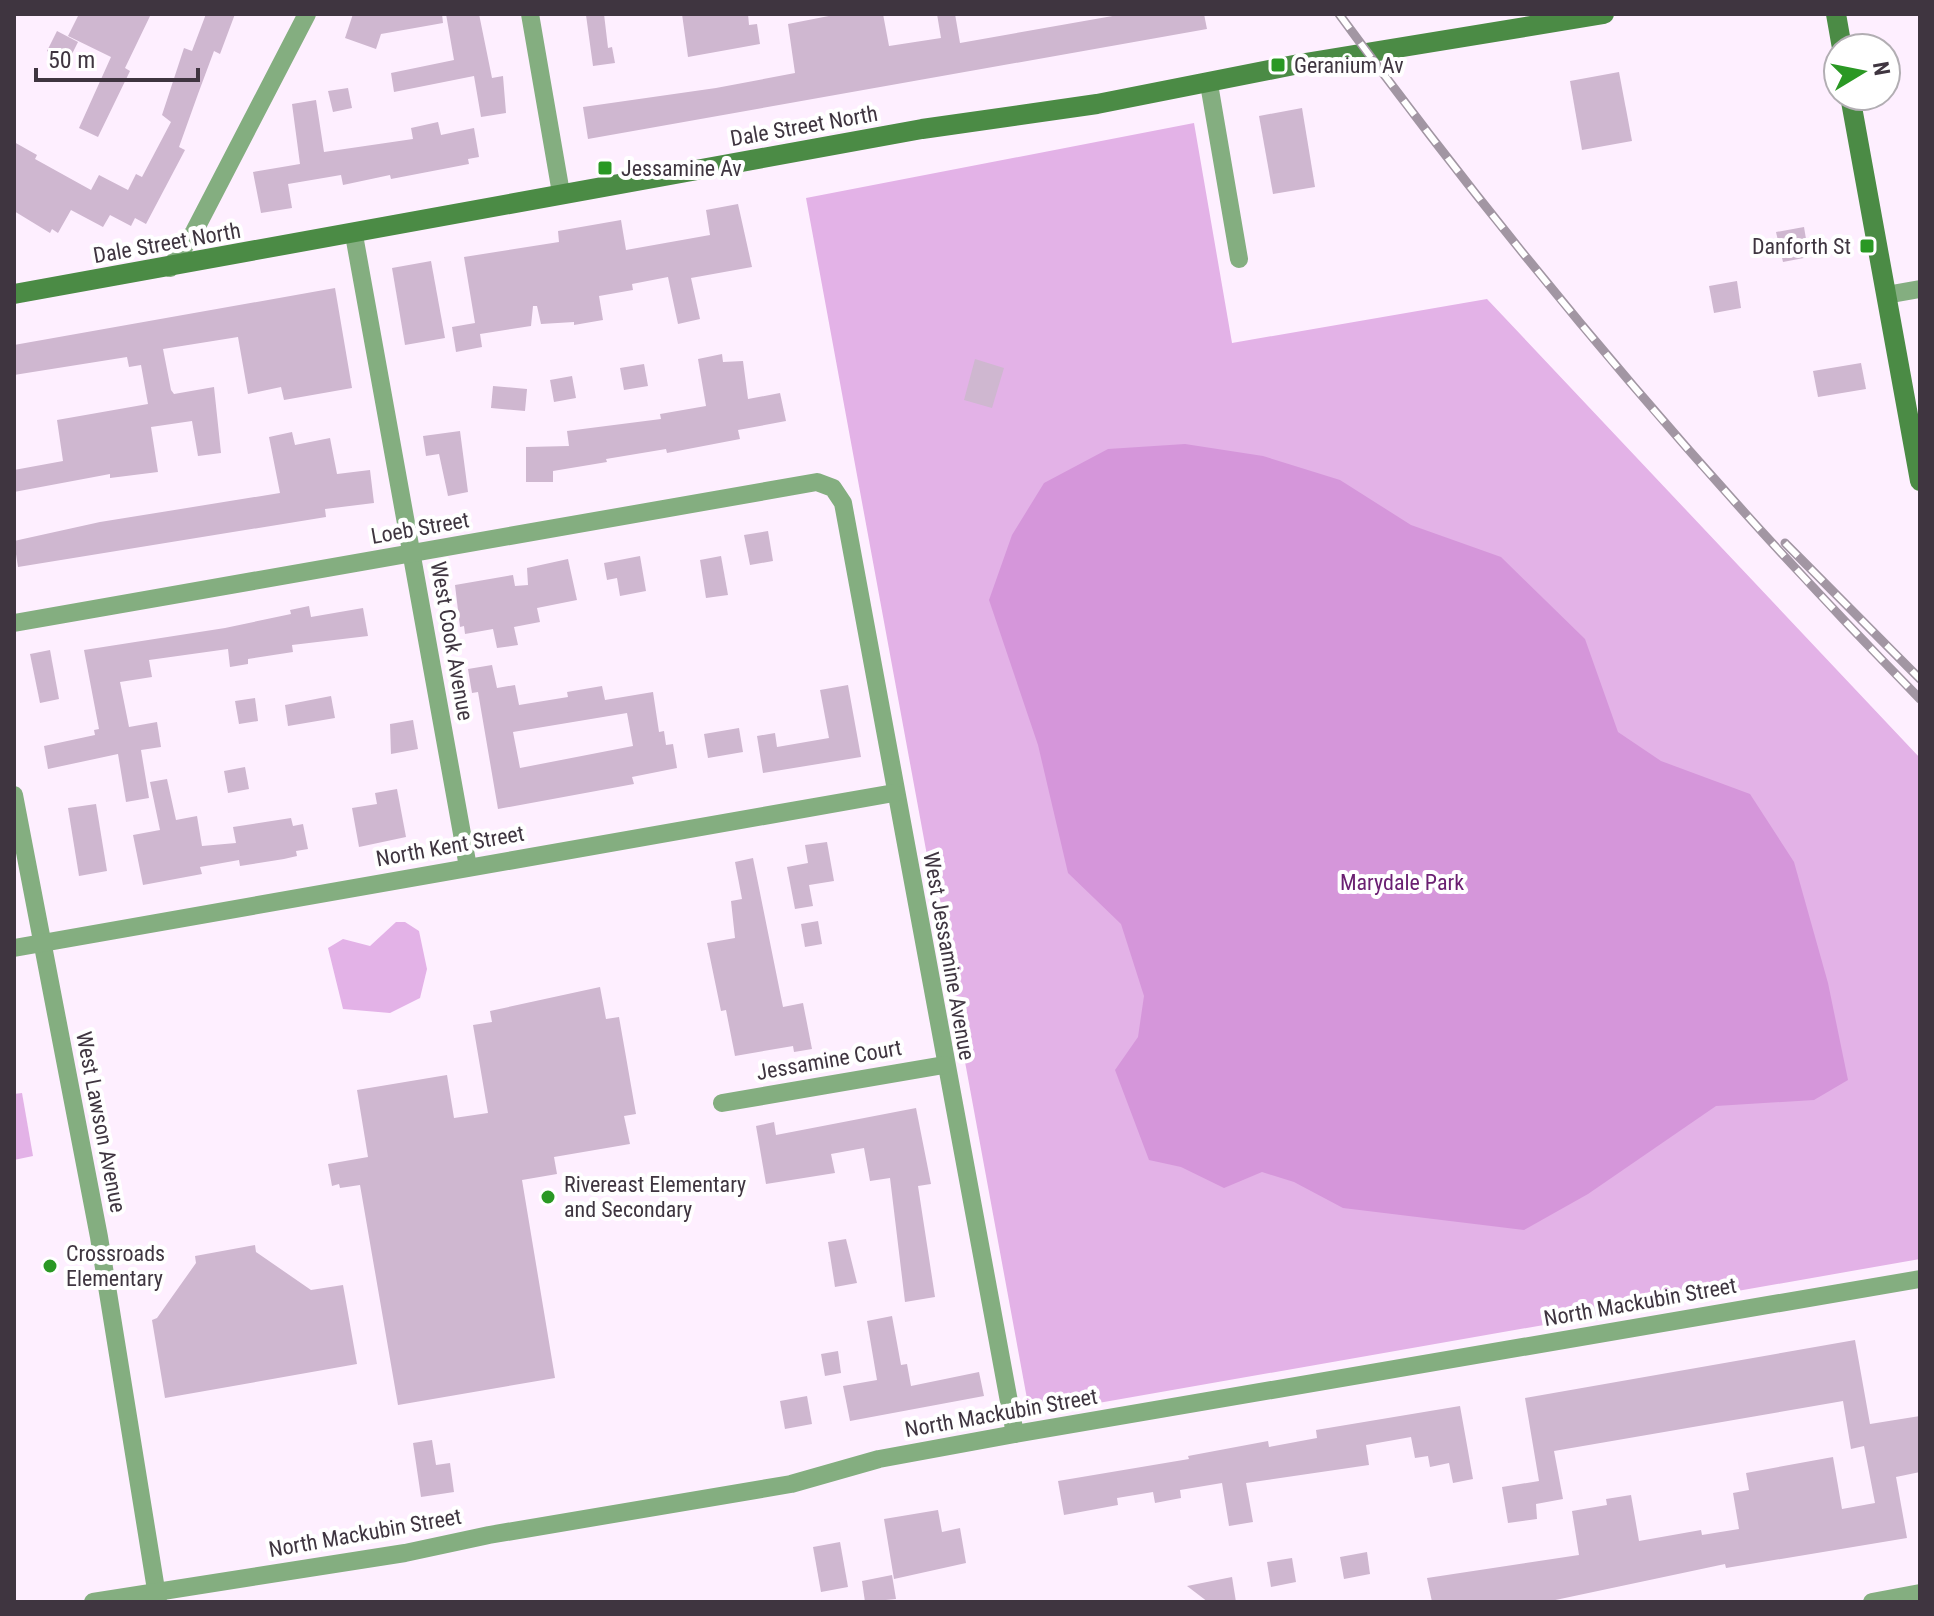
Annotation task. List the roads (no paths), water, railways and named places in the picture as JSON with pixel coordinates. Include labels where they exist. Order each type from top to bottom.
[{"type":"main road","name":"Dale Street North","points":[[14,294],[354,235],[561,193],[922,129],[1209,84],[1514,23],[1604,14]]},
{"type":"main road","points":[[1853,112],[1920,481]]},
{"type":"street","points":[[170,268],[194,232],[307,14]]},
{"type":"street","points":[[530,14],[561,193]]},
{"type":"street","points":[[1209,84],[1239,259]]},
{"type":"street","name":"West Cook Avenue","points":[[354,235],[468,867]]},
{"type":"street","points":[[1886,295],[1920,289]]},
{"type":"street","name":"Loeb Street","points":[[14,623],[817,482],[833,488]]},
{"type":"street","name":"West Jessamine Avenue","points":[[833,488],[843,503],[944,1065],[1015,1434]]},
{"type":"street","name":"North Kent Street","points":[[14,948],[894,793]]},
{"type":"street","name":"West Lawson Avenue","points":[[14,795],[40,944],[99,1237],[157,1598]]},
{"type":"street","name":"Jessamine Court","points":[[722,1103],[944,1065]]},
{"type":"street","name":"North Mackubin Street","points":[[93,1602],[157,1598],[791,1484],[879,1459],[1015,1434],[1920,1279]]},
{"type":"street","points":[[1872,1602],[1920,1593]]},
{"type":"railway","points":[[1339,14],[1475,193],[1617,367],[1765,535],[1920,699]]},
{"type":"railway","points":[[1785,543],[1920,679]]},
{"type":"place","name":"Geranium Av","points":[[1278,65]]},
{"type":"place","name":"Jessamine Av","points":[[605,168]]},
{"type":"place","name":"Danforth St","points":[[1867,246]]},
{"type":"place","name":"Rivereast Elementary and Secondary","points":[[548,1197]]},
{"type":"place","name":"Crossroads Elementary","points":[[50,1266]]},
{"type":"park label","name":"Marydale Park","points":[[1402,882]]}]
